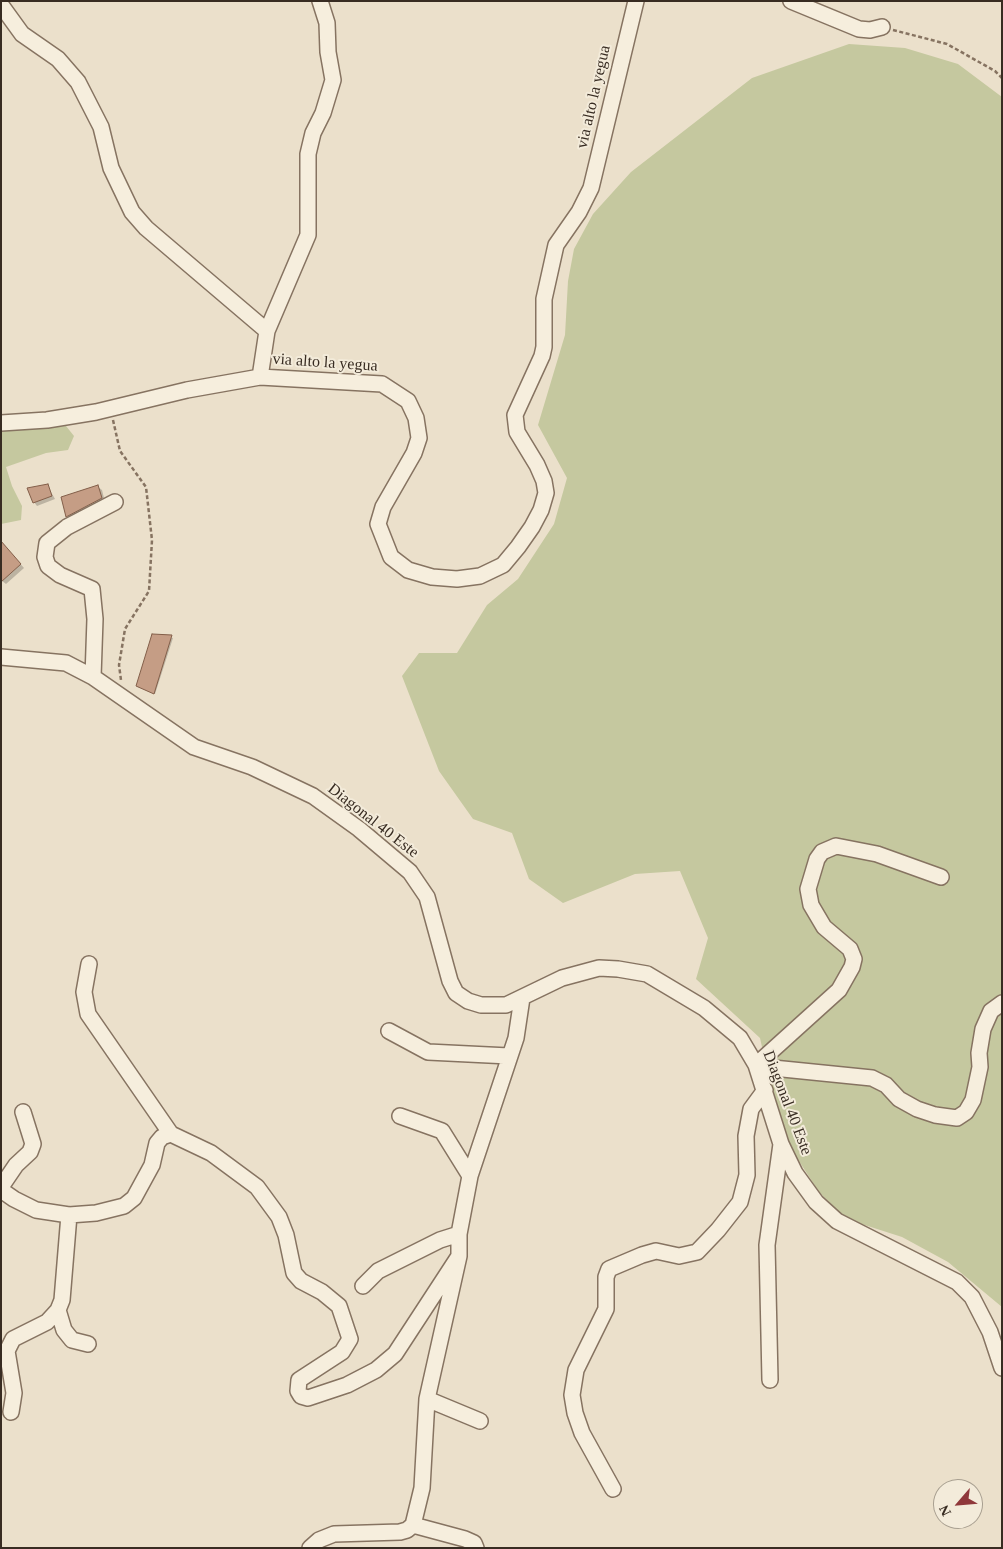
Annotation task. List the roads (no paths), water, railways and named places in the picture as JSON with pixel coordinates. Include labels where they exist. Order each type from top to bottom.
[{"type":"street","points":[[260,377],[267,332],[300,258],[308,235],[308,154],[313,133],[323,113],[333,80],[328,52],[327,23],[320,1]]},
{"type":"street","name":"via alto la yegua","points":[[1,423],[54,419],[111,409],[187,390],[260,377],[382,384],[408,401],[416,418],[419,438],[414,453],[383,508],[378,524],[391,557],[408,570],[432,577],[457,579],[480,576],[503,565],[532,527],[541,510],[546,493],[544,481],[537,465],[516,432],[515,415],[542,356],[544,347],[544,299],[556,245],[579,212],[591,188],[636,1]]},
{"type":"street","points":[[791,1],[859,29],[870,30],[882,27]]},
{"type":"street","points":[[1,5],[22,34],[58,59],[78,82],[101,127],[111,168],[132,212],[146,228],[267,332]]},
{"type":"street","points":[[93,677],[95,619],[92,589],[60,575],[48,566],[45,558],[47,543],[67,527],[115,502]]},
{"type":"street","name":"Diagonal 40 Este","points":[[1,657],[66,663],[93,677],[194,747],[252,766],[313,796],[360,829],[410,872],[427,897],[450,981],[456,993],[468,1002],[481,1005],[506,1005],[562,978],[599,968],[647,974],[704,1008],[740,1038],[758,1069],[781,1144],[795,1173],[811,1195],[837,1221],[941,1273],[962,1287],[972,1297],[990,1332],[1002,1368]]},
{"type":"street","points":[[758,1069],[839,990],[852,967],[854,959],[850,949],[824,927],[811,905],[808,889],[817,859],[822,852],[836,846],[877,854],[941,877]]},
{"type":"street","points":[[89,964],[84,992],[88,1014],[172,1134],[211,1153],[257,1187],[279,1217],[286,1235],[294,1273],[301,1281],[322,1292],[339,1306],[350,1339],[342,1352],[330,1362],[299,1380],[298,1391],[301,1396],[308,1398],[347,1385],[376,1370],[395,1354],[459,1256]]},
{"type":"street","points":[[310,1548],[319,1540],[334,1534],[400,1532],[407,1530],[413,1525],[422,1488],[427,1399],[459,1256],[459,1234],[470,1176],[516,1038],[522,998]]},
{"type":"street","points":[[758,1069],[773,1068],[872,1078],[886,1084],[899,1099],[916,1109],[935,1116],[957,1118],[966,1112],[973,1100],[980,1067],[980,1047],[983,1030],[991,1011],[1002,1003]]},
{"type":"street","points":[[389,1031],[428,1052],[509,1056]]},
{"type":"street","points":[[613,1489],[582,1433],[574,1413],[572,1394],[576,1370],[606,1308],[606,1277],[609,1269],[656,1251],[679,1256],[698,1252],[718,1230],[740,1202],[747,1175],[746,1136],[751,1109],[765,1090]]},
{"type":"street","points":[[23,1112],[33,1144],[30,1152],[16,1165],[1,1188],[14,1199],[36,1210],[69,1215],[96,1213],[124,1206],[134,1198],[143,1183],[152,1165],[157,1143],[162,1137],[172,1134]]},
{"type":"street","points":[[400,1116],[442,1131],[470,1176]]},
{"type":"street","points":[[770,1380],[767,1245],[781,1144]]},
{"type":"street","points":[[12,1412],[14,1393],[7,1351],[13,1339],[47,1322],[58,1310],[62,1300],[69,1215]]},
{"type":"street","points":[[363,1286],[378,1271],[440,1240],[459,1234]]},
{"type":"street","points":[[58,1310],[64,1330],[72,1340],[88,1344]]},
{"type":"street","points":[[427,1399],[480,1421]]},
{"type":"street","points":[[413,1525],[465,1540],[474,1544],[476,1548]]}]
